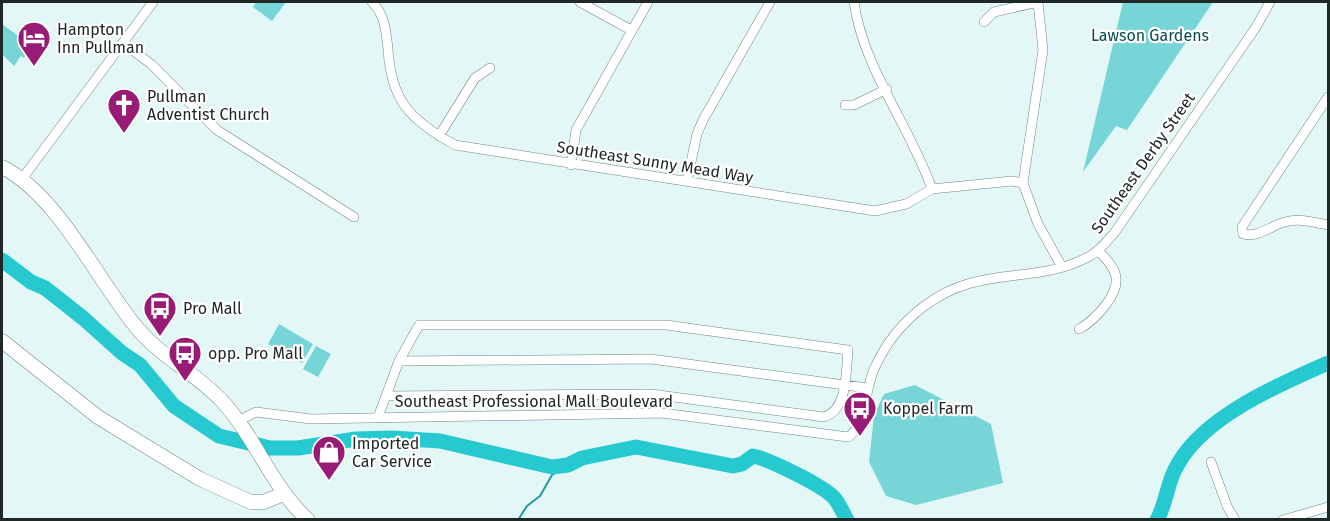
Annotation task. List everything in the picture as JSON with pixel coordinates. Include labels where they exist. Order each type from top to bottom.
[{"type":"street","points":[[22,179],[153,2]]},
{"type":"street","name":"Southeast Sunny Mead Way","points":[[372,2],[386,24],[389,71],[402,104],[416,121],[455,145],[875,211],[906,204],[932,189],[1012,181],[1023,183]]},
{"type":"street","points":[[580,2],[631,30]]},
{"type":"street","points":[[571,165],[576,130],[648,2]]},
{"type":"street","points":[[687,182],[703,120],[770,2]]},
{"type":"street","points":[[854,2],[860,33],[921,157],[932,189]]},
{"type":"street","points":[[984,22],[994,12],[1038,2],[1043,50],[1023,183],[1038,224],[1062,267]]},
{"type":"street","name":"Southeast Derby Street","points":[[867,388],[874,368],[893,336],[912,316],[935,298],[963,284],[986,278],[1062,267],[1088,257],[1098,250],[1115,232],[1256,27],[1270,2]]},
{"type":"street","points":[[123,43],[151,64],[217,130],[354,217]]},
{"type":"street","points":[[439,136],[475,78],[490,68]]},
{"type":"street","points":[[845,105],[854,105],[887,89]]},
{"type":"street","points":[[1328,97],[1242,227],[1243,234],[1250,236],[1285,222],[1298,220],[1329,225]]},
{"type":"street","points":[[2,167],[22,179],[57,217],[140,332],[204,383],[240,424],[283,494],[308,519]]},
{"type":"street","points":[[1079,329],[1090,323],[1113,294],[1116,284],[1112,266],[1098,250]]},
{"type":"street","points":[[378,417],[399,361],[419,325],[666,325],[848,350],[839,406],[833,414],[824,417],[651,394],[386,396]]},
{"type":"street","points":[[2,341],[98,417],[200,479],[251,502],[264,502],[283,494]]},
{"type":"street","points":[[399,361],[651,359],[844,383],[867,388]]},
{"type":"street","name":"Southeast Professional Mall Boulevard","points":[[240,424],[256,412],[311,419],[662,413],[848,437],[858,429],[867,388]]},
{"type":"street","points":[[1211,462],[1227,506],[1235,519]]},
{"type":"street","points":[[1283,519],[1329,507]]},
{"type":"green space","points":[[256,2],[286,2],[272,21],[253,7]]},
{"type":"green space","name":"Lawson Gardens","points":[[1123,2],[1213,2],[1127,130],[1116,126],[1083,172]]},
{"type":"green space","points":[[2,24],[31,45],[24,58],[21,56],[14,66],[2,54]]},
{"type":"green space","points":[[279,324],[313,344],[302,363],[268,344]]},
{"type":"green space","points":[[316,346],[331,354],[318,377],[303,369]]},
{"type":"green space","points":[[915,385],[991,424],[1003,483],[916,505],[886,496],[869,462],[874,415],[884,394]]},
{"type":"waterway","points":[[2,260],[31,282],[45,288],[83,318],[122,353],[140,365],[174,406],[219,436],[270,448],[298,448],[356,439],[392,438],[440,441],[552,467],[568,465],[582,458],[636,447],[733,466],[742,464],[753,456],[784,468],[830,494],[840,506],[847,520]]},
{"type":"waterway","points":[[1157,520],[1174,471],[1190,447],[1206,431],[1245,403],[1328,363]]},
{"type":"waterway","points":[[518,520],[527,506],[540,496],[552,475],[568,465]]},
{"type":"place","name":"Hampton Inn Pullman","points":[[34,67]]},
{"type":"place","name":"Pullman Adventist Church","points":[[124,134]]},
{"type":"place","name":"Pro Mall","points":[[160,337]]},
{"type":"place","name":"opp. Pro Mall","points":[[185,382]]},
{"type":"place","name":"Koppel Farm","points":[[860,437]]},
{"type":"place","name":"Imported Car Service","points":[[329,481]]}]
